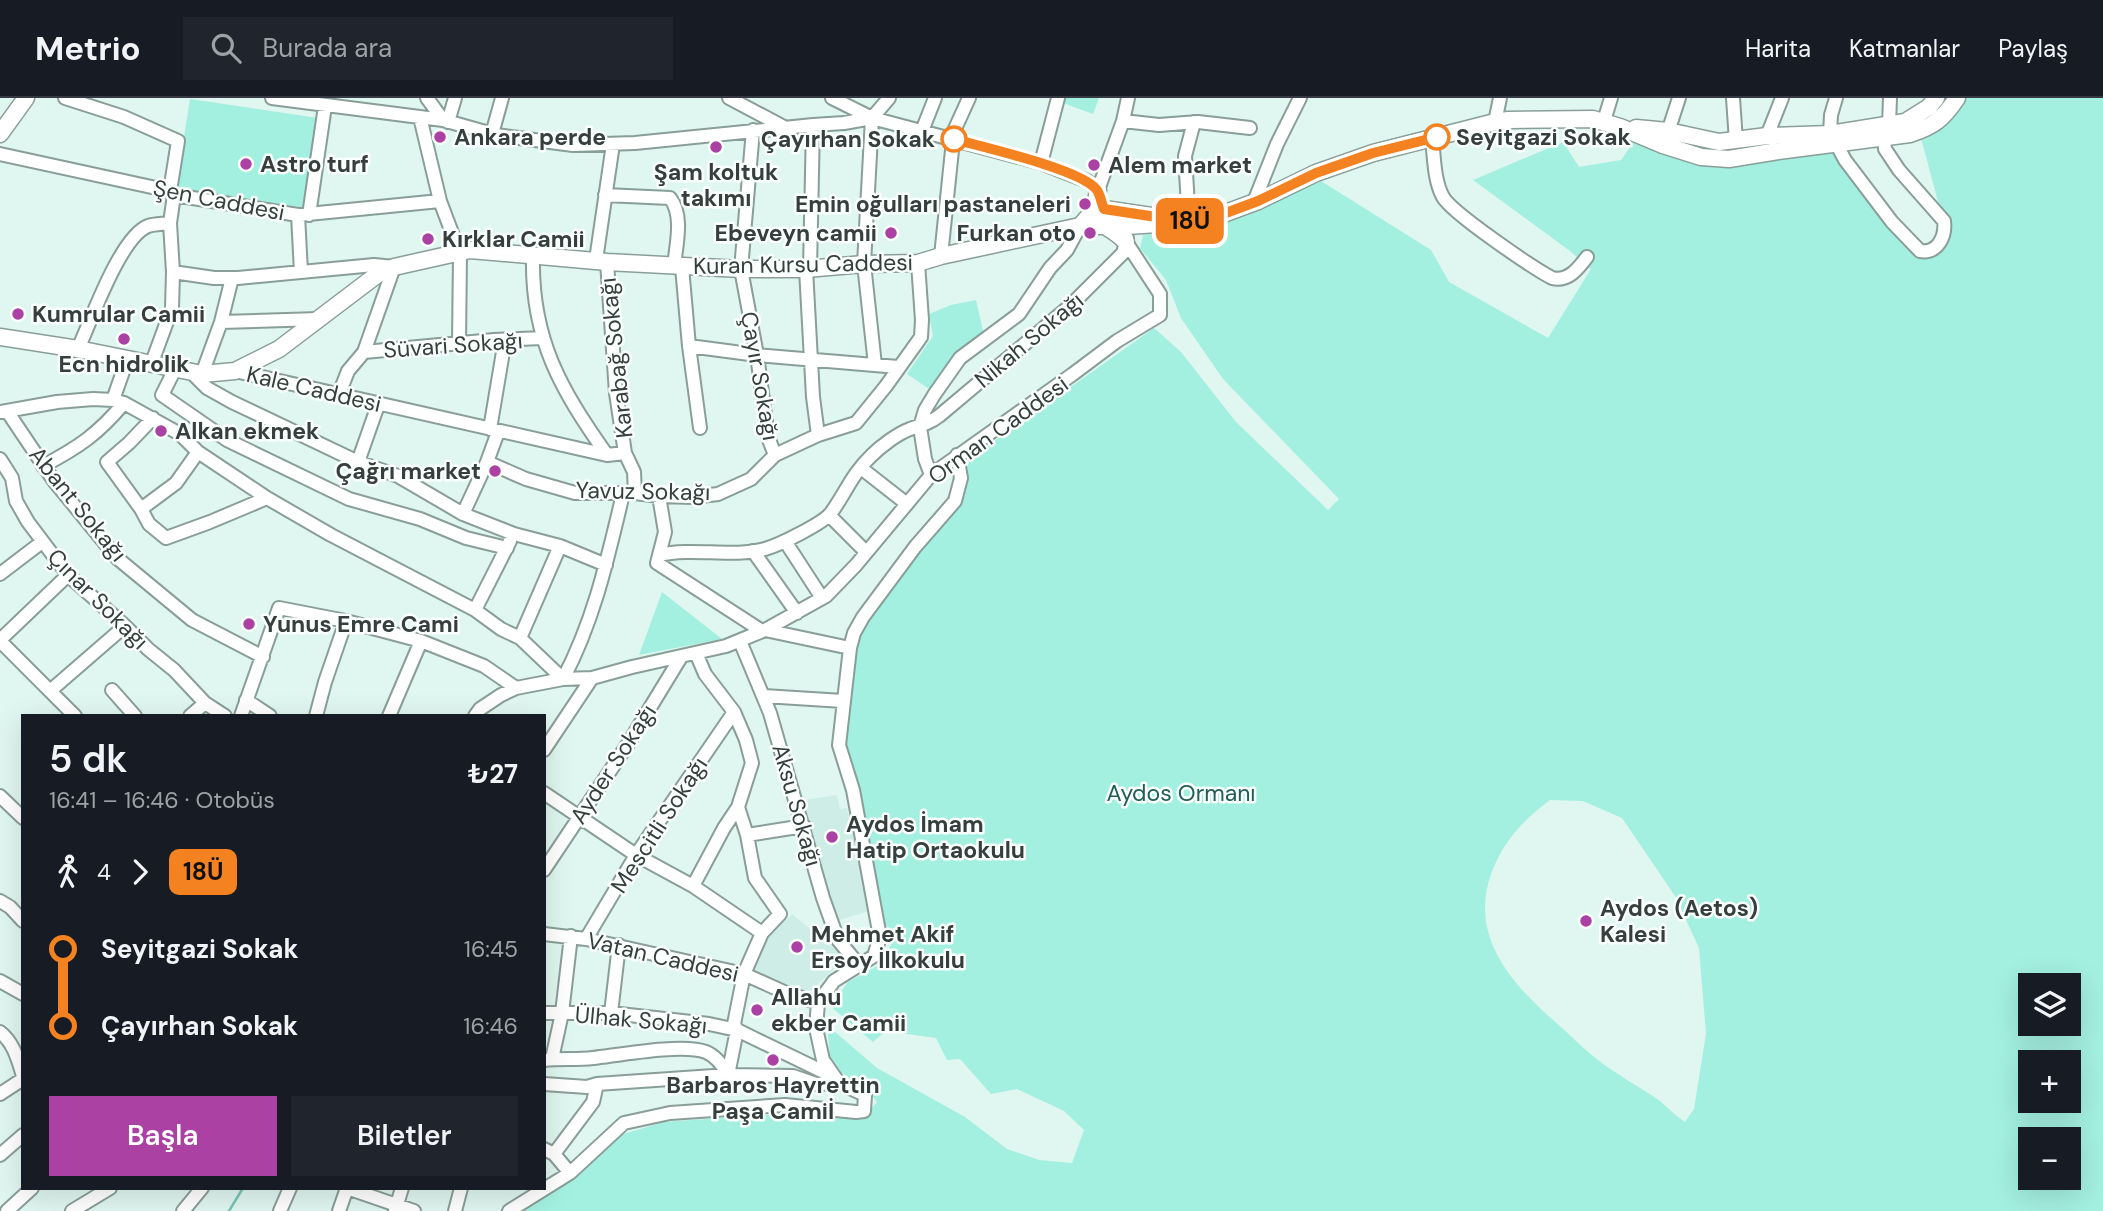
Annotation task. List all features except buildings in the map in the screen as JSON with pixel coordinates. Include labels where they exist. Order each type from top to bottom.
[{"type":"main road","points":[[0,120],[15,98]]},
{"type":"main road","points":[[0,134],[26,98]]},
{"type":"main road","name":"Kuran Kursu Caddesi","points":[[1887,131],[1929,107],[1936,98]]},
{"type":"main road","name":"Kuran Kursu Caddesi","points":[[1666,138],[1701,157],[1729,159],[1887,131],[1910,134],[1927,128],[1944,117],[1957,98]]},
{"type":"main road","name":"Kuran Kursu Caddesi","points":[[1104,218],[1137,225],[1189,222],[1223,214],[1316,173],[1373,153],[1495,122],[1593,119],[1666,138],[1719,142],[1767,136],[1834,139]]},
{"type":"main road","points":[[1098,190],[1104,218],[1126,242]]},
{"type":"main road","name":"Kuran Kursu Caddesi","points":[[234,371],[279,349],[378,274],[394,267],[470,250],[678,267],[808,269],[918,263],[1080,226],[1104,218],[1189,222]]},
{"type":"main road","name":"Kale Caddesi","points":[[0,337],[189,371],[234,371]]},
{"type":"street","points":[[65,98],[124,117],[178,141],[170,223],[172,308],[151,365]]},
{"type":"street","points":[[272,98],[420,117],[492,134],[573,145],[612,144],[844,123],[872,118]]},
{"type":"street","points":[[427,98],[445,121]]},
{"type":"street","points":[[445,121],[455,98]]},
{"type":"street","points":[[492,134],[502,98]]},
{"type":"street","points":[[729,98],[784,127]]},
{"type":"street","points":[[832,98],[872,118],[1041,163],[1087,181],[1098,190],[1123,121],[1128,98]]},
{"type":"street","points":[[875,365],[864,264],[872,118],[889,98]]},
{"type":"street","points":[[922,131],[935,98]]},
{"type":"street","points":[[941,256],[954,131],[969,98]]},
{"type":"street","points":[[1041,163],[1058,98]]},
{"type":"street","points":[[1254,202],[1277,144],[1300,98]]},
{"type":"street","points":[[1495,122],[1500,98]]},
{"type":"street","points":[[1666,138],[1679,98]]},
{"type":"street","points":[[1733,98],[1735,141]]},
{"type":"street","points":[[1767,136],[1782,98]]},
{"type":"street","points":[[1836,98],[1831,115],[1834,139],[1845,160],[1892,222],[1920,251],[1926,252],[1933,249],[1944,237],[1944,221],[1899,170],[1885,149],[1890,98]]},
{"type":"street","points":[[1604,121],[1609,100]]},
{"type":"street","points":[[301,272],[303,215],[325,106]]},
{"type":"street","points":[[420,117],[440,201],[460,254],[459,344]]},
{"type":"street","points":[[1123,121],[1159,125],[1194,122],[1250,128]]},
{"type":"street","points":[[1189,222],[1185,156],[1194,122]]},
{"type":"street","points":[[813,125],[808,269],[811,360],[818,435]]},
{"type":"street","name":"Çayır Sokağı","points":[[753,130],[741,269],[757,355],[768,437],[775,455]]},
{"type":"street","points":[[1432,138],[1440,189],[1451,206],[1552,278],[1566,278],[1580,267],[1587,257]]},
{"type":"street","name":"Karabağ Sokağı","points":[[563,679],[575,657],[600,588],[634,472],[625,453],[601,261],[605,195],[612,144]]},
{"type":"street","name":"Şen Caddesi","points":[[0,154],[172,193],[303,215],[440,201]]},
{"type":"street","points":[[605,195],[670,198],[676,205],[678,267],[699,428]]},
{"type":"street","points":[[78,349],[116,262],[132,237],[149,225],[170,223]]},
{"type":"street","name":"Nikah Sokağı","points":[[830,515],[849,481],[870,456],[909,429],[930,423],[1070,306],[1123,253],[1129,233],[1137,225]]},
{"type":"street","points":[[931,475],[925,460],[920,427],[925,410],[953,366],[971,349],[1019,314],[1050,268],[1067,250],[1080,226]]},
{"type":"street","name":"Orman Caddesi","points":[[476,714],[500,695],[516,688],[563,679],[592,678],[726,646],[764,631],[822,598],[866,552],[931,475],[1117,341],[1160,315],[1160,294],[1126,242]]},
{"type":"street","points":[[533,256],[533,282],[542,338],[551,363],[583,421],[607,455]]},
{"type":"street","name":"Yavuz Sokağı","points":[[487,463],[526,479],[575,493],[693,497],[718,494],[751,479],[775,455],[818,435],[856,423],[886,386],[921,337],[918,263]]},
{"type":"street","points":[[173,272],[232,278],[374,265],[394,267],[364,352],[348,371],[339,394]]},
{"type":"street","points":[[232,278],[221,322],[189,371],[162,395],[227,440],[349,499],[420,519],[466,538],[507,548]]},
{"type":"street","points":[[221,322],[319,319]]},
{"type":"street","name":"Süvari Sokağı","points":[[364,352],[542,338]]},
{"type":"street","points":[[463,514],[487,463],[494,430],[505,340]]},
{"type":"street","points":[[689,346],[757,355],[898,367]]},
{"type":"street","points":[[43,466],[72,451],[104,427],[119,402],[127,360]]},
{"type":"street","points":[[189,371],[206,388],[232,402],[358,462],[398,476],[463,514],[514,534],[560,546],[606,565]]},
{"type":"street","name":"Kale Caddesi","points":[[234,371],[607,455],[625,453]]},
{"type":"street","points":[[3,411],[93,399],[119,402],[153,418],[180,434],[198,452],[268,498],[331,535],[475,610],[501,629],[520,638],[563,679]]},
{"type":"street","points":[[358,462],[379,405]]},
{"type":"street","name":"Abant Sokağı","points":[[3,411],[117,558],[192,620],[263,657]]},
{"type":"street","points":[[153,418],[130,443],[107,462],[149,524],[166,538],[268,498]]},
{"type":"street","points":[[141,509],[176,483],[198,452]]},
{"type":"street","points":[[546,1084],[586,1087],[728,1075],[793,1076],[816,1084],[837,1080],[823,1060],[816,1028],[818,1003],[835,981],[874,956],[880,937],[853,790],[839,745],[850,648],[854,632],[863,617],[915,547],[955,501],[961,478],[957,455]]},
{"type":"street","name":"Çınar Sokağı","points":[[0,460],[12,478],[16,501],[42,542],[68,575],[174,670],[205,703],[222,714]]},
{"type":"street","points":[[861,468],[907,504]]},
{"type":"street","points":[[658,559],[665,532],[659,496]]},
{"type":"street","points":[[658,559],[677,551],[753,551],[768,548],[830,515],[866,552]]},
{"type":"street","points":[[475,610],[514,534]]},
{"type":"street","points":[[785,541],[822,598]]},
{"type":"street","points":[[0,574],[42,542]]},
{"type":"street","points":[[520,638],[560,546]]},
{"type":"street","points":[[753,551],[797,612]]},
{"type":"street","points":[[658,559],[764,631],[850,648]]},
{"type":"street","points":[[68,575],[2,648],[73,714]]},
{"type":"street","points":[[242,714],[279,608],[346,621],[421,641],[484,666],[516,688]]},
{"type":"street","points":[[317,714],[346,621]]},
{"type":"street","points":[[50,691],[125,626]]},
{"type":"street","name":"Aksu Sokağı","points":[[740,640],[764,696],[823,898],[838,940],[859,965]]},
{"type":"street","points":[[389,714],[421,641]]},
{"type":"street","points":[[693,886],[738,807],[752,763],[734,712],[705,674],[696,653]]},
{"type":"street","name":"Ayder Sokağı","points":[[546,867],[628,744],[681,657]]},
{"type":"street","points":[[546,747],[592,678]]},
{"type":"street","points":[[112,690],[133,714]]},
{"type":"street","points":[[764,696],[843,701]]},
{"type":"street","points":[[246,700],[267,714]]},
{"type":"street","points":[[192,714],[205,703]]},
{"type":"street","name":"Mescitli Sokağı","points":[[586,939],[636,855],[734,712]]},
{"type":"street","points":[[546,794],[636,855],[693,886],[762,933]]},
{"type":"street","points":[[0,796],[21,816]]},
{"type":"street","points":[[737,1030],[734,1024],[744,974],[762,933],[780,914],[755,878],[747,835],[738,807]]},
{"type":"street","points":[[747,835],[804,826]]},
{"type":"street","points":[[0,901],[21,919]]},
{"type":"street","name":"Vatan Caddesi","points":[[546,934],[619,945],[744,974],[784,992],[818,1003]]},
{"type":"street","points":[[571,936],[562,1013],[548,1060],[684,1049],[706,1052],[720,1063],[728,1075]]},
{"type":"street","points":[[611,1013],[619,945]]},
{"type":"street","points":[[0,981],[21,993]]},
{"type":"street","name":"Ülhak Sokağı","points":[[546,1013],[611,1013],[709,1024],[737,1030],[865,1095],[864,1111],[840,1112],[785,1105],[659,1116],[624,1123],[570,1173]]},
{"type":"street","name":"Ülhak Sokağı","points":[[728,1075],[737,1030]]},
{"type":"street","points":[[0,1032],[14,1049],[21,1072]]},
{"type":"street","points":[[0,1094],[21,1079]]},
{"type":"street","points":[[546,1188],[570,1173],[549,1151],[593,1102],[597,1084]]},
{"type":"street","points":[[0,1155],[21,1137]]},
{"type":"street","points":[[7,1211],[30,1190]]},
{"type":"street","points":[[72,1211],[107,1190]]},
{"type":"street","points":[[183,1211],[200,1190]]},
{"type":"street","points":[[280,1211],[289,1190]]},
{"type":"street","points":[[339,1211],[347,1190]]},
{"type":"street","points":[[353,1190],[396,1208],[414,1211]]},
{"type":"street","points":[[396,1208],[401,1190]]},
{"type":"street","points":[[455,1211],[460,1190]]},
{"type":"street","points":[[509,1211],[543,1190]]},
{"type":"shaded area","name":"Aydos İmam Hatip Ortaokulu","points":[[837,795],[840,809],[847,808],[869,911],[836,921],[815,864],[805,800]]},
{"type":"shaded area","name":"Mehmet Akif Ersoy İlkokulu","points":[[792,914],[846,958],[805,996],[747,970],[769,937]]},
{"type":"green space","points":[[1065,98],[1099,98],[1093,114],[1063,103]]},
{"type":"green space","name":"Aydos Ormanı","points":[[1954,98],[2103,98],[2103,1211],[513,1211],[620,1135],[664,1122],[763,1115],[866,1115],[877,1102],[867,1089],[842,1073],[830,1056],[828,1034],[835,1032],[877,1068],[965,1117],[1007,1149],[1039,1160],[1072,1163],[1084,1130],[1064,1111],[1017,1089],[991,1094],[960,1059],[947,1060],[936,1038],[886,1031],[873,1042],[830,1006],[848,982],[881,964],[891,945],[855,801],[844,740],[857,633],[958,503],[969,459],[1154,328],[1181,352],[1236,422],[1328,510],[1339,499],[1223,379],[1181,318],[1166,280],[1140,248],[1143,235],[1219,224],[1321,181],[1431,250],[1449,282],[1548,338],[1591,269],[1473,180],[1563,142],[1579,167],[1621,160],[1635,140],[1705,162],[1828,147],[1917,254],[1949,233],[1921,138]],"holes":[[[1550,800],[1583,801],[1622,818],[1675,896],[1699,948],[1706,1034],[1694,1109],[1685,1122],[1660,1101],[1598,1060],[1545,1013],[1513,979],[1491,941],[1486,920],[1486,898],[1491,874],[1508,842],[1522,824]]]},
{"type":"green space","name":"Astro turf","points":[[190,99],[318,118],[305,208],[176,188]]},
{"type":"green space","points":[[976,300],[984,335],[932,391],[907,374],[933,336],[929,314],[951,305]]},
{"type":"green space","points":[[662,592],[722,639],[639,655]]},
{"type":"waterway","points":[[229,1211],[242,1190]]},
{"type":"bus line","name":"18Ü","points":[[954,139],[1041,163],[1087,181],[1098,190],[1104,209],[1189,222],[1223,214],[1258,201],[1316,173],[1373,153],[1437,137]]},
{"type":"place","name":"Ankara perde","points":[[440,137]]},
{"type":"place","name":"Seyitgazi Sokak","points":[[1437,137]]},
{"type":"place","name":"Çayırhan Sokak","points":[[954,139]]},
{"type":"place","name":"Şam koltuk takımı","points":[[716,147]]},
{"type":"place","name":"Astro turf","points":[[246,164]]},
{"type":"place","name":"Alem market","points":[[1094,165]]},
{"type":"place","name":"Emin oğulları pastaneleri","points":[[1085,204]]},
{"type":"place","name":"Ebeveyn camii","points":[[891,233]]},
{"type":"place","name":"Furkan oto","points":[[1090,233]]},
{"type":"place","name":"Kırklar Camii","points":[[428,239]]},
{"type":"place","name":"Kumrular Camii","points":[[18,314]]},
{"type":"place","name":"Ecn hidrolik","points":[[124,339]]},
{"type":"place","name":"Alkan ekmek","points":[[161,431]]},
{"type":"place","name":"Çağrı market","points":[[495,471]]},
{"type":"place","name":"Yunus Emre Cami","points":[[249,624]]},
{"type":"place","name":"Aydos İmam Hatip Ortaokulu","points":[[832,837]]},
{"type":"place","name":"Aydos (Aetos) Kalesi","points":[[1586,921]]},
{"type":"place","name":"Mehmet Akif Ersoy İlkokulu","points":[[797,947]]},
{"type":"place","name":"Allahu ekber Camii","points":[[757,1010]]},
{"type":"place","name":"Barbaros Hayrettin Paşa Camiİ","points":[[773,1060]]}]
